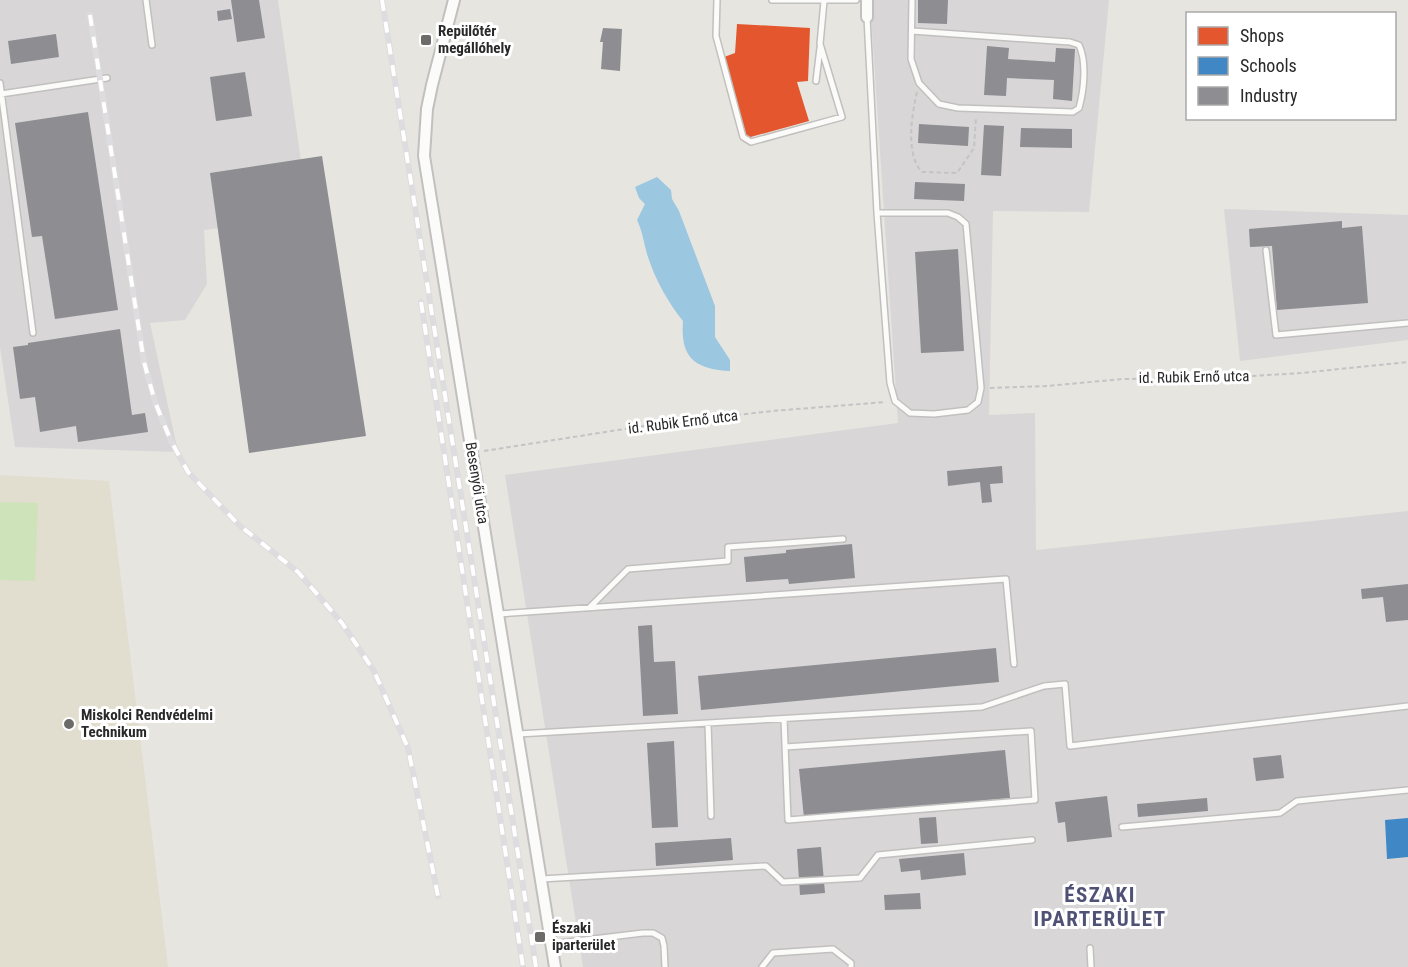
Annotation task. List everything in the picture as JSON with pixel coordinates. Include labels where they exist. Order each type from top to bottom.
[{"type":"street","name":"Besenyői utca","points":[[454,0],[432,85],[424,156],[555,967]]},
{"type":"street","points":[[867,0],[867,17]]},
{"type":"lane","points":[[146,0],[152,45]]},
{"type":"lane","points":[[717,0],[716,36],[743,137],[751,142],[842,117],[820,44]]},
{"type":"lane","points":[[772,0],[856,0]]},
{"type":"lane","points":[[912,0],[910,59],[919,84],[939,104],[958,108],[1073,112],[1079,108],[1082,99],[1084,55],[1079,45],[1070,42],[912,31]]},
{"type":"lane","points":[[816,81],[824,1]]},
{"type":"lane","points":[[867,17],[877,213],[890,383],[895,401],[910,413],[934,414],[968,410],[978,402],[981,388],[966,225],[958,217],[948,213],[877,213]]},
{"type":"lane","points":[[1,94],[107,78]]},
{"type":"lane","points":[[0,83],[33,333]]},
{"type":"lane","points":[[1266,250],[1276,335],[1408,322]]},
{"type":"lane","points":[[589,608],[628,569],[728,561],[728,547],[843,539]]},
{"type":"lane","points":[[498,614],[1006,579],[1014,664]]},
{"type":"lane","points":[[518,734],[982,707],[1044,686],[1065,684],[1070,746],[1408,706]]},
{"type":"lane","points":[[784,718],[785,747],[788,820],[1035,800],[1030,731],[785,747]]},
{"type":"lane","points":[[708,723],[711,816]]},
{"type":"lane","points":[[1122,827],[1280,813],[1297,801],[1408,790]]},
{"type":"lane","points":[[541,879],[766,866],[783,882],[860,878],[878,855],[1032,840]]},
{"type":"lane","points":[[551,944],[653,933],[662,938],[665,967]]},
{"type":"lane","points":[[1090,948],[1091,967]]},
{"type":"lane","points":[[762,967],[773,953],[833,949],[850,963],[851,967]]},
{"type":"path","points":[[919,84],[910,121],[913,151],[918,168],[922,172],[957,173],[963,167],[974,148],[976,109]]},
{"type":"path","name":"id. Rubik Ernő utca","points":[[981,388],[1047,386],[1123,379],[1301,374],[1408,362]]},
{"type":"path","name":"id. Rubik Ernő utca","points":[[472,453],[650,424],[895,401]]},
{"type":"shaded area","points":[[0,0],[278,0],[309,217],[204,230],[207,284],[185,320],[150,323],[178,452],[15,447],[0,347]]},
{"type":"shaded area","points":[[870,0],[1109,0],[1089,212],[993,211],[989,415],[1035,413],[1036,550],[1408,511],[1408,967],[583,967],[505,475],[898,423]]},
{"type":"shaded area","points":[[1224,209],[1408,215],[1408,340],[1240,361]]},
{"type":"shaded area","name":"Miskolci Rendvédelmi Technikum","points":[[0,475],[109,481],[168,967],[0,967]]},
{"type":"green space","points":[[0,502],[38,503],[35,581],[0,580]]},
{"type":"water","points":[[657,177],[671,190],[672,199],[679,211],[715,306],[715,337],[730,360],[730,371],[707,368],[687,353],[684,344],[683,321],[663,291],[651,265],[637,220],[645,204],[639,198],[635,187]]},
{"type":"building: Shops","points":[[737,24],[810,28],[808,81],[797,82],[809,121],[747,138],[724,57],[735,53]]},
{"type":"building: Schools","points":[[1408,818],[1408,857],[1387,859],[1385,820]]},
{"type":"building: Industry","points":[[231,0],[259,0],[265,38],[237,42]]},
{"type":"building: Industry","points":[[918,0],[948,0],[947,24],[918,23]]},
{"type":"building: Industry","points":[[230,9],[232,19],[218,21],[217,11]]},
{"type":"building: Industry","points":[[603,28],[622,29],[620,71],[601,69],[603,42],[600,42]]},
{"type":"building: Industry","points":[[56,34],[59,57],[11,64],[8,41]]},
{"type":"building: Industry","points":[[987,46],[1009,48],[1008,59],[1055,62],[1056,48],[1075,49],[1072,101],[1053,99],[1054,80],[1007,78],[1006,96],[984,95]]},
{"type":"building: Industry","points":[[245,72],[252,116],[216,121],[210,77]]},
{"type":"building: Industry","points":[[88,112],[118,310],[55,319],[42,236],[32,237],[15,123]]},
{"type":"building: Industry","points":[[919,124],[969,127],[968,146],[918,143]]},
{"type":"building: Industry","points":[[984,125],[1004,126],[1001,176],[981,175]]},
{"type":"building: Industry","points":[[1021,128],[1072,129],[1072,148],[1020,147]]},
{"type":"building: Industry","points":[[322,156],[366,436],[249,453],[210,173]]},
{"type":"building: Industry","points":[[915,182],[965,184],[964,201],[914,199]]},
{"type":"building: Industry","points":[[1342,221],[1342,228],[1362,226],[1368,303],[1277,310],[1272,246],[1250,247],[1249,229]]},
{"type":"building: Industry","points":[[958,249],[964,351],[921,353],[915,252]]},
{"type":"building: Industry","points":[[120,329],[132,415],[145,413],[148,432],[78,442],[76,426],[40,432],[35,397],[20,399],[13,347]]},
{"type":"building: Industry","points":[[1002,466],[1003,483],[990,484],[992,502],[982,503],[980,482],[948,486],[947,471]]},
{"type":"building: Industry","points":[[852,544],[855,578],[789,584],[788,579],[746,582],[744,557],[786,553],[786,550]]},
{"type":"building: Industry","points":[[1408,584],[1408,620],[1386,622],[1383,597],[1362,599],[1361,589]]},
{"type":"building: Industry","points":[[652,625],[654,662],[675,661],[678,714],[643,716],[638,626]]},
{"type":"building: Industry","points":[[996,648],[999,682],[701,710],[698,676]]},
{"type":"building: Industry","points":[[674,741],[678,827],[652,828],[647,743]]},
{"type":"building: Industry","points":[[1005,750],[1010,798],[804,818],[799,769]]},
{"type":"building: Industry","points":[[1281,755],[1284,778],[1256,781],[1253,758]]},
{"type":"building: Industry","points":[[1107,796],[1112,837],[1067,842],[1065,822],[1058,823],[1055,802]]},
{"type":"building: Industry","points":[[1207,798],[1208,811],[1138,817],[1137,804]]},
{"type":"building: Industry","points":[[936,817],[938,843],[921,844],[919,818]]},
{"type":"building: Industry","points":[[731,838],[733,860],[656,866],[655,843]]},
{"type":"building: Industry","points":[[821,847],[825,893],[800,895],[797,849]]},
{"type":"building: Industry","points":[[964,853],[966,875],[921,880],[920,870],[901,872],[899,859]]},
{"type":"building: Industry","points":[[920,893],[921,909],[885,910],[884,895]]},
{"type":"railway","points":[[382,0],[536,967]]},
{"type":"railway","points":[[90,15],[144,362],[155,402],[171,441],[188,472],[239,525],[298,572],[342,623],[374,671],[408,748],[438,896]]},
{"type":"railway","points":[[421,302],[523,967]]},
{"type":"place","name":"Repülőtér megállóhely","points":[[426,40]]},
{"type":"place","name":"Miskolci Rendvédelmi Technikum","points":[[69,724]]},
{"type":"place","name":"Északi iparterület","points":[[540,937]]},
{"type":"district","name":"ÉSZAKI IPARTERÜLET","points":[[1100,907]]}]
